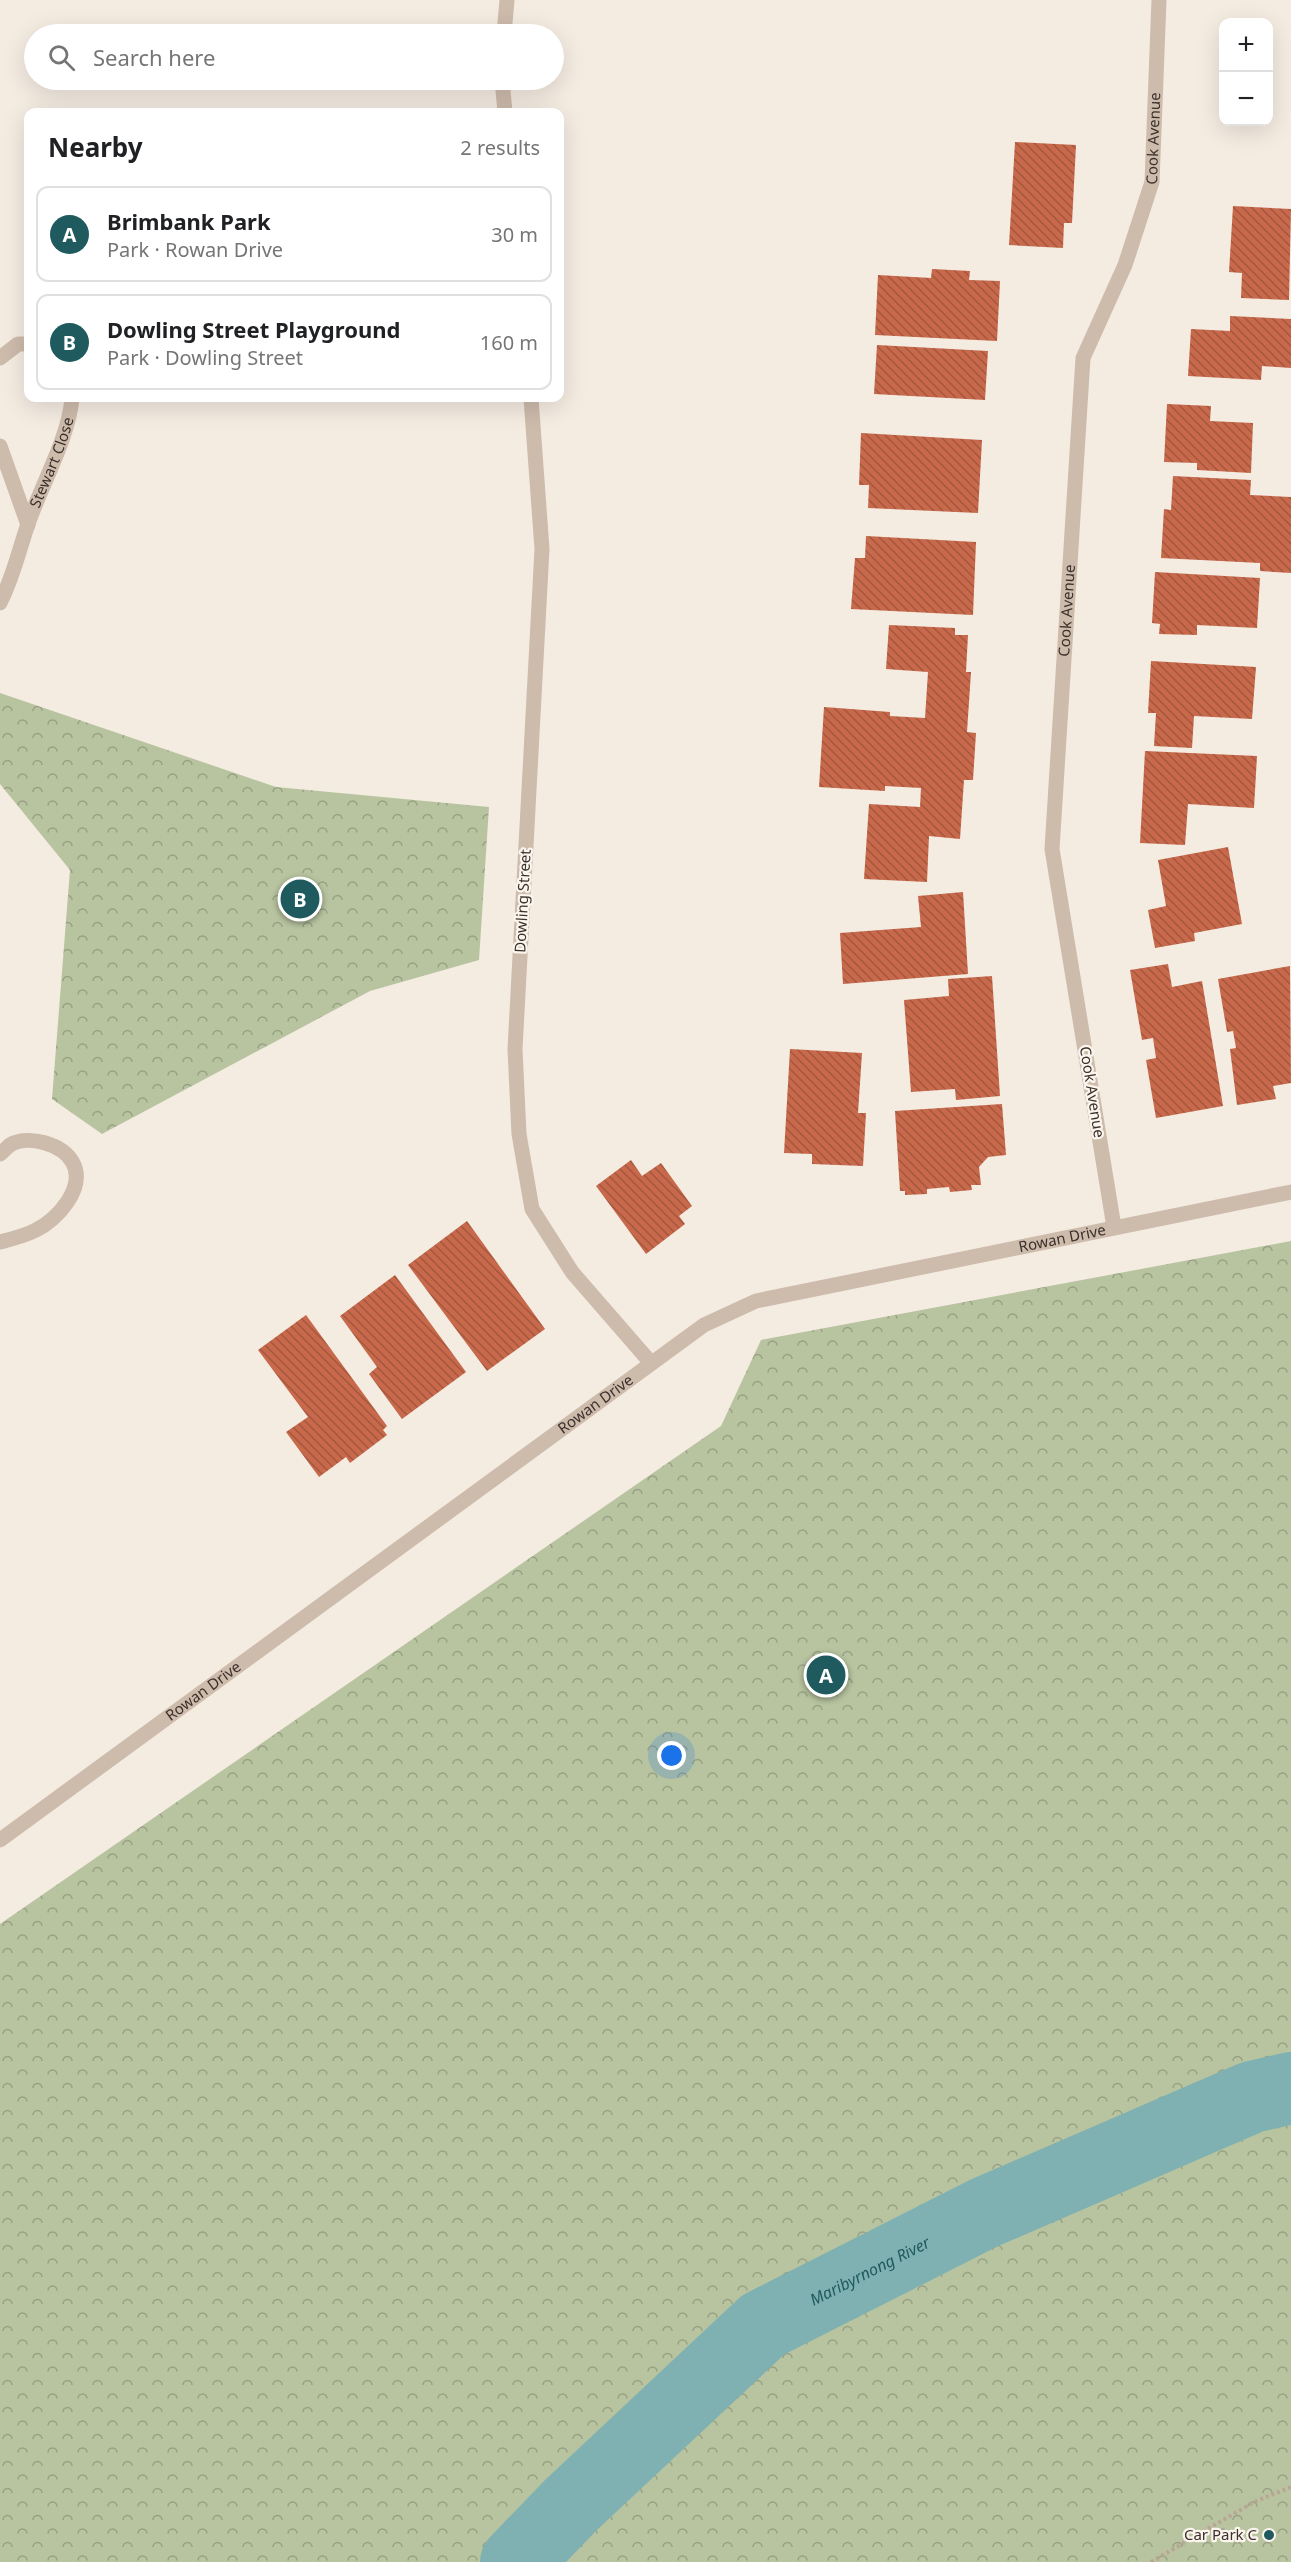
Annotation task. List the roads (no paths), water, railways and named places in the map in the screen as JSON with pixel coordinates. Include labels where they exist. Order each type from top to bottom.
[{"type":"street","points":[[505,24],[507,0]]},
{"type":"street","name":"Cook Avenue","points":[[1114,1227],[1052,849],[1083,358],[1125,265],[1152,182],[1159,0]]},
{"type":"street","points":[[503,90],[505,108]]},
{"type":"street","points":[[0,358],[18,344],[24,344]]},
{"type":"street","name":"Stewart Close","points":[[0,603],[14,575],[28,525],[65,427],[71,402]]},
{"type":"street","name":"Dowling Street","points":[[531,402],[542,549],[515,1049],[519,1134],[532,1209],[572,1272],[651,1363]]},
{"type":"street","name":"Stewart Close","points":[[0,447],[28,525]]},
{"type":"street","points":[[0,1154],[11,1144],[33,1140],[58,1148],[73,1162],[76,1180],[72,1196],[37,1230],[0,1242]]},
{"type":"street","name":"Rowan Drive","points":[[0,1839],[705,1325],[756,1301],[1291,1192]]},
{"type":"waterway","name":"Maribyrnong River","points":[[516,2562],[571,2505],[763,2325],[984,2213],[1252,2097],[1291,2088]]},
{"type":"place","name":"Dowling Street Playground","points":[[300,899]]},
{"type":"place","name":"Brimbank Park","points":[[826,1675]]},
{"type":"place","name":"Car Park C","points":[[1269,2535]]}]
